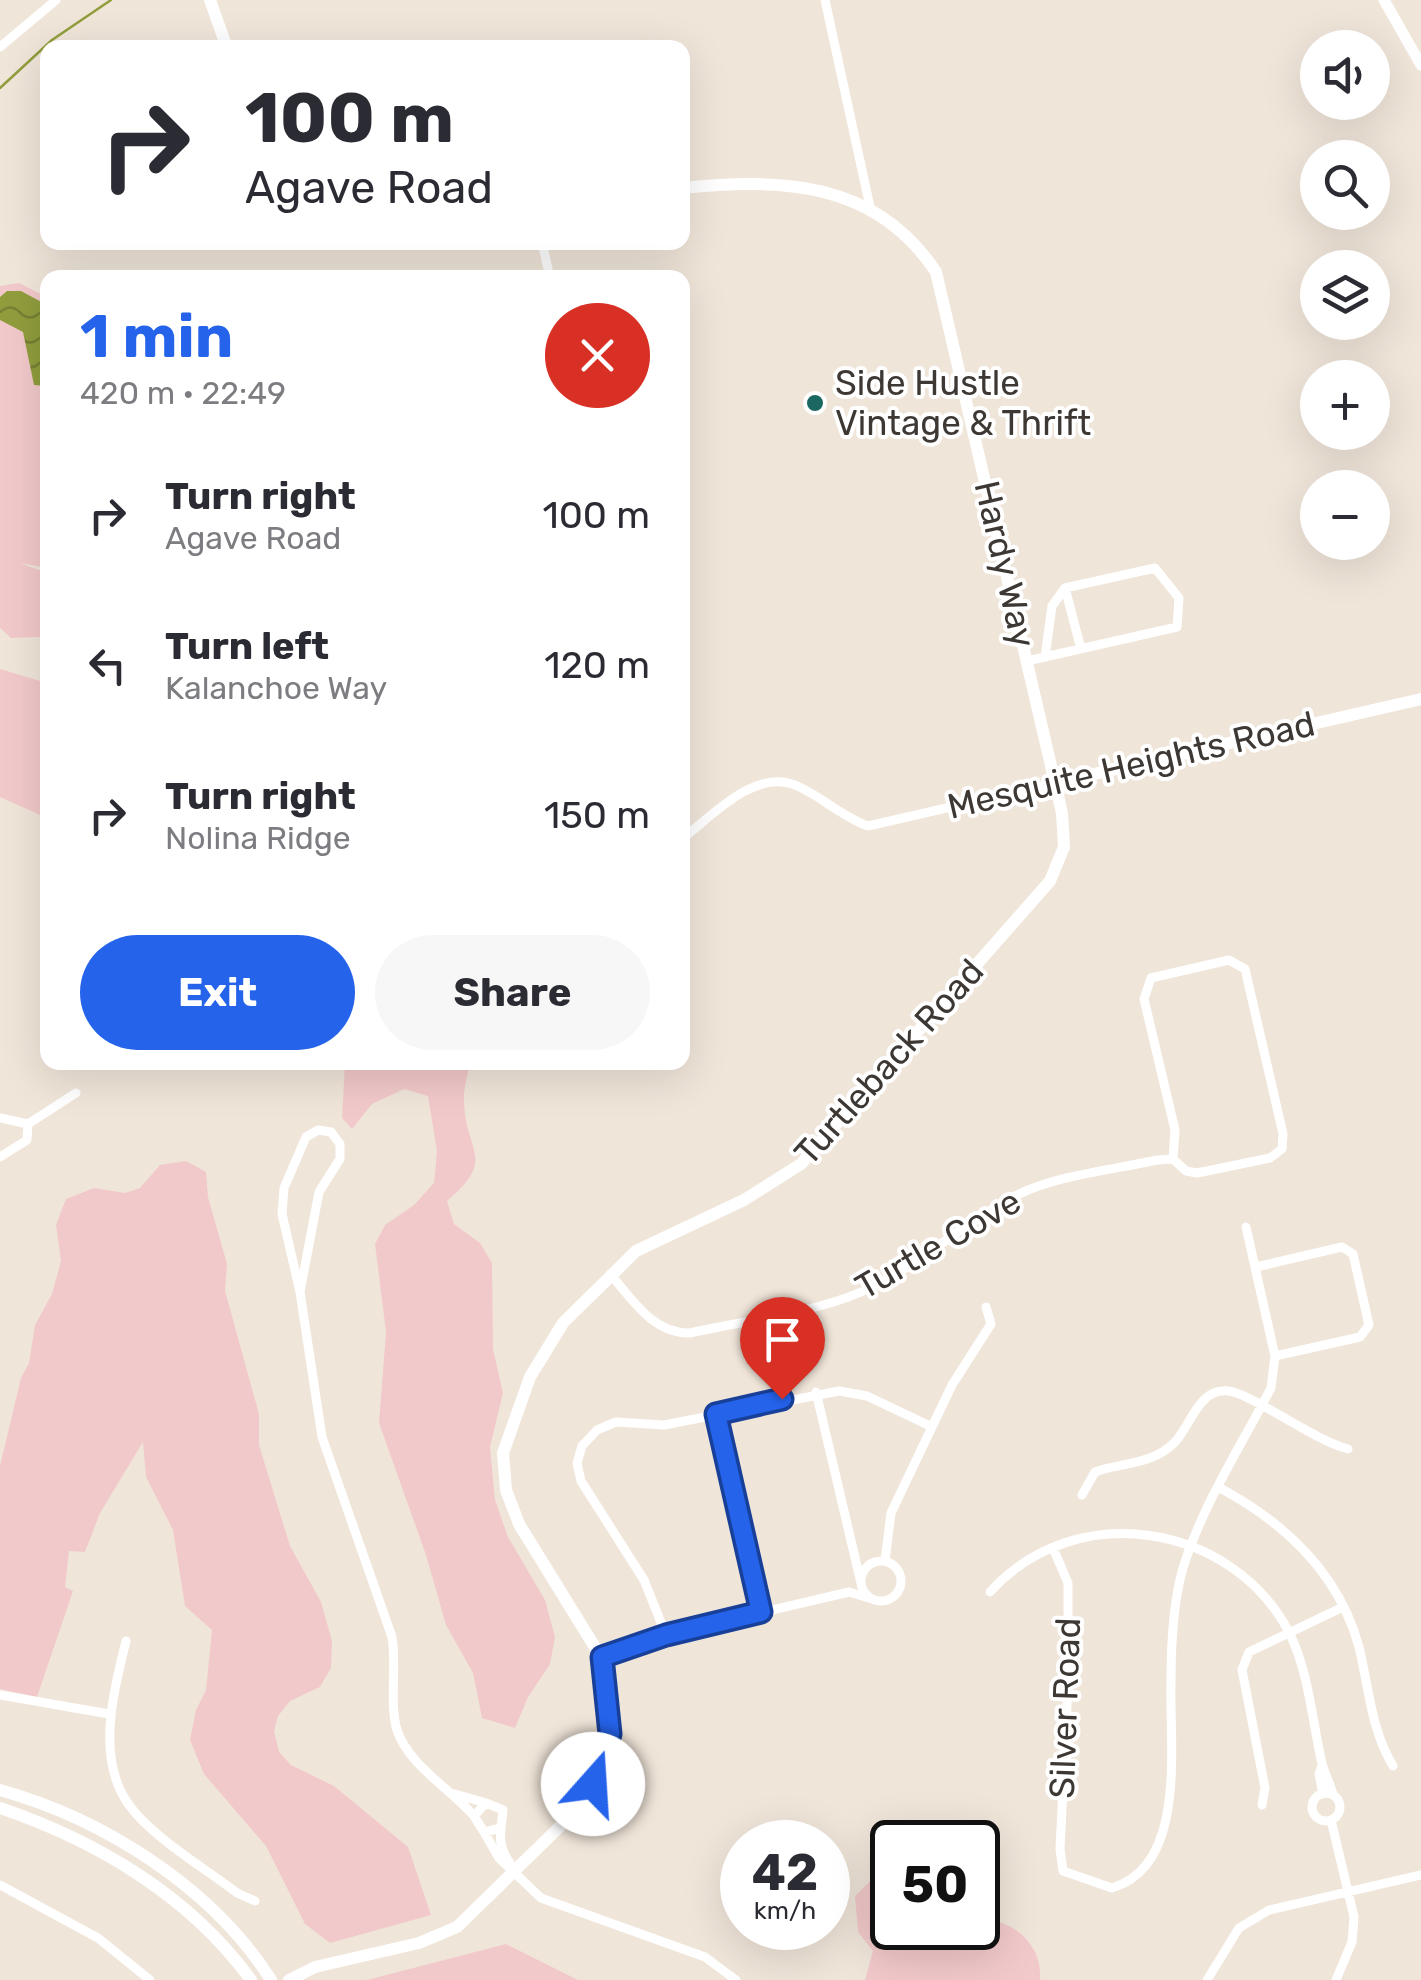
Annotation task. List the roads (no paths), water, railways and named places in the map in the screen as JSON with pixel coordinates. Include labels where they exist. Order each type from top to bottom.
[{"type":"main road","points":[[210,0],[224,40]]},
{"type":"main road","name":"Hardy Way","points":[[690,188],[774,185],[870,207],[892,220],[936,272],[1055,783]]},
{"type":"main road","name":"Mesquite Heights Road","points":[[1055,783],[1421,699]]},
{"type":"main road","name":"Turtleback Road","points":[[288,1980],[315,1967],[419,1943],[457,1927],[517,1874],[584,1803],[602,1766],[610,1734],[602,1657],[519,1524],[506,1490],[503,1453],[530,1377],[563,1324],[610,1274],[648,1244],[779,1181],[826,1138],[1050,881],[1064,847],[1055,783]]},
{"type":"main road","points":[[0,1790],[80,1820],[148,1858],[203,1902],[272,1980]]},
{"type":"main road","points":[[0,1808],[72,1837],[137,1873],[186,1910],[251,1980]]},
{"type":"street","points":[[0,47],[56,0]]},
{"type":"street","points":[[825,0],[870,207]]},
{"type":"street","points":[[1384,0],[1421,65]]},
{"type":"street","points":[[1028,660],[1177,627],[1178,598],[1155,568],[1065,588],[1052,606],[1045,656]]},
{"type":"street","points":[[1065,588],[1081,648]]},
{"type":"street","name":"Mesquite Heights Road","points":[[690,832],[744,792],[767,782],[792,784],[841,817],[868,826],[1055,783]]},
{"type":"street","name":"Turtle Cove","points":[[1229,960],[1239,963],[1245,969],[1283,1134],[1282,1149],[1270,1158],[1196,1173],[1186,1171],[1174,1159],[1174,1130],[1144,999],[1146,984],[1151,978],[1229,960]]},
{"type":"street","points":[[0,1118],[28,1124],[76,1094]]},
{"type":"street","points":[[0,1156],[26,1140],[28,1124]]},
{"type":"street","points":[[300,1292],[319,1192],[340,1159],[340,1144],[331,1132],[318,1130],[306,1137],[284,1188],[282,1214],[300,1292],[322,1437],[392,1637],[397,1669],[397,1729],[408,1752],[455,1794],[474,1816],[499,1858],[541,1898],[706,1957],[736,1980]]},
{"type":"street","name":"Turtle Cove","points":[[610,1274],[656,1324],[674,1334],[690,1333],[855,1295],[885,1282],[928,1248],[1019,1194],[1174,1159]]},
{"type":"street","points":[[1192,1545],[1271,1388],[1276,1356],[1246,1227]]},
{"type":"street","points":[[1256,1267],[1342,1247],[1353,1254],[1368,1325],[1360,1337],[1276,1356]]},
{"type":"street","points":[[884,1561],[890,1513],[930,1426],[991,1324],[986,1307]]},
{"type":"street","points":[[1082,1495],[1094,1472],[1146,1461],[1172,1445],[1211,1394],[1230,1391],[1328,1444],[1348,1449]]},
{"type":"street","points":[[666,1635],[644,1580],[580,1481],[577,1463],[582,1446],[598,1430],[616,1422],[664,1425],[816,1392],[867,1396],[930,1426]]},
{"type":"street","points":[[816,1392],[861,1583],[872,1600]]},
{"type":"street","points":[[716,1414],[761,1612]]},
{"type":"street","points":[[1220,1488],[1260,1510],[1297,1542],[1327,1576],[1358,1643],[1380,1744],[1393,1766]]},
{"type":"street","points":[[990,1592],[1005,1574],[1053,1548],[1094,1535],[1130,1532],[1192,1545],[1245,1575],[1289,1633],[1308,1692],[1322,1766],[1319,1774],[1340,1810],[1332,1820],[1322,1821],[1312,1812],[1315,1798],[1328,1794]]},
{"type":"street","name":"Silver Road","points":[[1053,1548],[1068,1583],[1068,1704],[1060,1849],[1063,1871],[1112,1888],[1143,1872],[1160,1837],[1175,1773],[1173,1650],[1182,1570],[1192,1545]]},
{"type":"street","points":[[602,1657],[666,1635],[849,1592],[886,1600],[899,1590],[900,1574],[884,1561]]},
{"type":"street","points":[[861,1583],[867,1566],[884,1561]]},
{"type":"street","points":[[1262,1805],[1265,1788],[1242,1670],[1249,1652],[1343,1606]]},
{"type":"street","points":[[126,1641],[108,1714],[117,1777],[129,1806],[237,1893],[254,1900]]},
{"type":"street","points":[[0,1694],[108,1714]]},
{"type":"street","points":[[455,1794],[502,1810],[501,1850],[517,1874]]},
{"type":"street","points":[[474,1816],[486,1803]]},
{"type":"street","points":[[1332,1820],[1354,1917],[1352,1942],[1336,1980]]},
{"type":"street","points":[[484,1832],[501,1828]]},
{"type":"street","points":[[1207,1980],[1238,1928],[1269,1910],[1421,1875]]},
{"type":"street","points":[[0,1885],[98,1938],[146,1978]]},
{"type":"water","points":[[7,291],[21,291],[40,301],[40,385],[34,385],[23,332],[0,320],[0,297]]},
{"type":"waterway","points":[[52,40],[111,0]]},
{"type":"waterway","points":[[0,88],[40,51]]},
{"type":"place","name":"Side Hustle Vintage & Thrift","points":[[815,403]]}]
